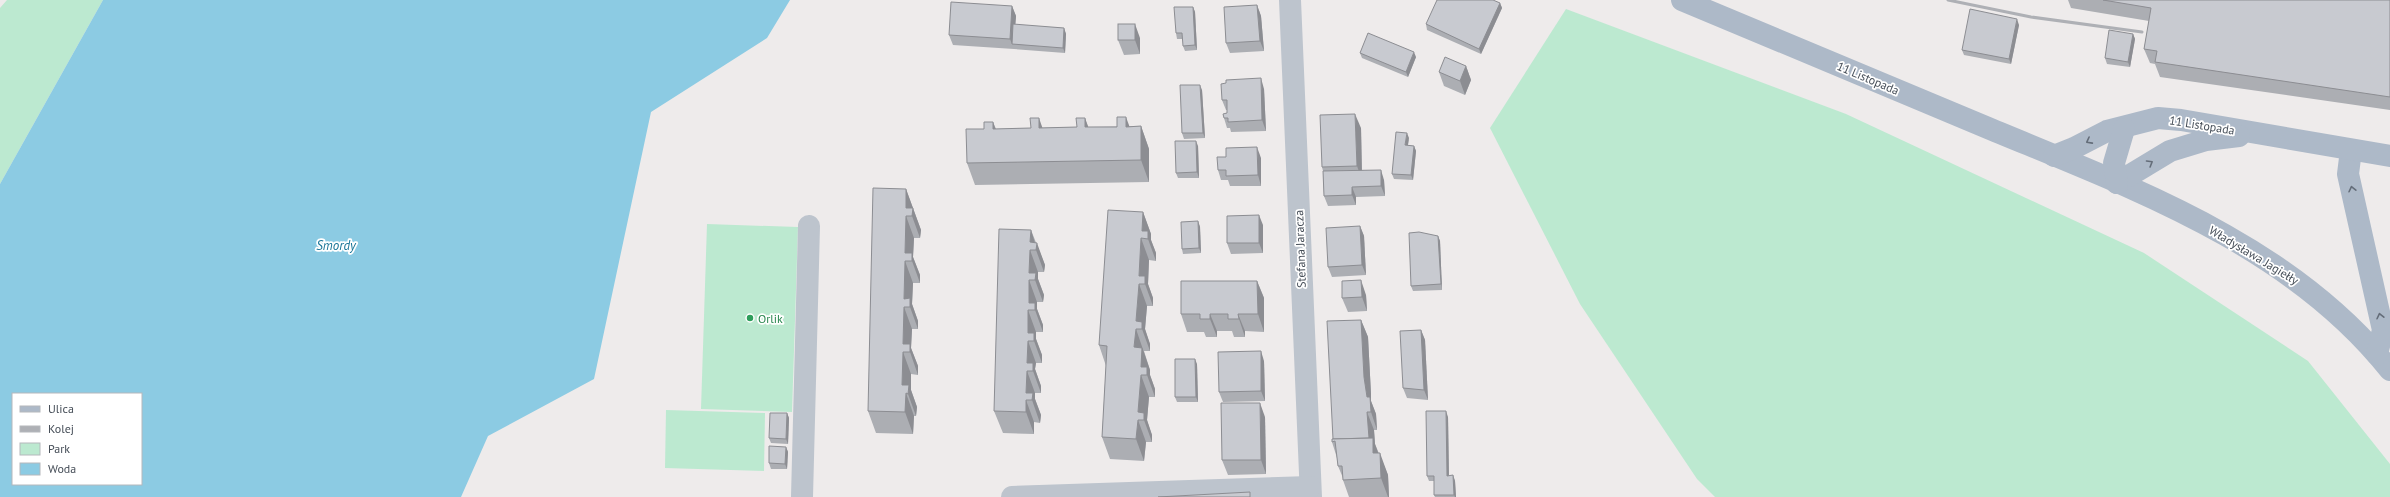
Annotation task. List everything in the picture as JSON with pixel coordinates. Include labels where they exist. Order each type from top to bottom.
[{"type":"main road","name":"11 Listopada","points":[[1682,0],[2117,183],[2170,151],[2206,140],[2258,134]]},
{"type":"main road","name":"11 Listopada","points":[[2054,156],[2074,148],[2107,131],[2124,128],[2158,118],[2181,120],[2390,156]]},
{"type":"main road","points":[[2117,183],[2114,163],[2124,128]]},
{"type":"main road","points":[[2351,150],[2348,174],[2384,330],[2384,362]]},
{"type":"main road","name":"Władysława Jagiełły","points":[[2117,183],[2192,218],[2242,244],[2288,273],[2329,305],[2384,362]]},
{"type":"street","name":"Stefana Jaracza","points":[[1290,0],[1310,492]]},
{"type":"street","points":[[802,497],[809,226]]},
{"type":"street","points":[[1012,497],[1310,492]]},
{"type":"green space","points":[[7,0],[103,0],[0,184],[0,8]]},
{"type":"green space","points":[[1566,9],[1846,114],[2144,253],[2308,361],[2390,464],[2390,497],[1715,497],[1697,479],[1580,304],[1490,128]]},
{"type":"green space","name":"Orlik","points":[[707,224],[798,227],[792,412],[701,409]]},
{"type":"green space","points":[[666,410],[765,413],[764,471],[665,468]]},
{"type":"water","name":"Smordy","points":[[103,0],[790,0],[767,38],[651,112],[594,379],[488,436],[461,497],[0,497],[0,184]]},
{"type":"building","points":[[1437,0],[1493,0],[1500,3],[1479,49],[1426,24]]},
{"type":"building","points":[[2103,0],[2390,0],[2390,97],[2155,62],[2157,51],[2144,49],[2151,8]]},
{"type":"building","points":[[951,2],[1012,6],[1010,39],[949,35]]},
{"type":"building","points":[[1257,5],[1260,41],[1226,43],[1224,7]]},
{"type":"building","points":[[1174,7],[1193,7],[1195,45],[1183,46],[1182,33],[1176,33]]},
{"type":"building","points":[[1970,9],[2017,19],[2009,59],[1962,50]]},
{"type":"building","points":[[1013,24],[1064,28],[1063,48],[1012,44]]},
{"type":"building","points":[[1118,24],[1135,24],[1135,40],[1118,40]]},
{"type":"building","points":[[2109,30],[2133,34],[2128,62],[2105,58]]},
{"type":"building","points":[[1368,33],[1414,52],[1406,72],[1360,53]]},
{"type":"building","points":[[1445,57],[1466,66],[1460,81],[1439,72]]},
{"type":"building","points":[[1261,78],[1262,120],[1228,122],[1228,118],[1224,118],[1223,114],[1227,113],[1227,100],[1222,100],[1221,84],[1226,83],[1226,80]]},
{"type":"building","points":[[1180,85],[1200,85],[1203,133],[1182,133]]},
{"type":"building","points":[[1355,114],[1357,166],[1322,167],[1320,115]]},
{"type":"building","points":[[1117,117],[1126,117],[1126,127],[1141,126],[1141,160],[967,163],[966,129],[984,129],[984,122],[993,122],[993,129],[1031,128],[1030,118],[1039,118],[1039,128],[1077,127],[1076,118],[1085,118],[1085,127],[1117,127]]},
{"type":"building","points":[[1396,132],[1407,133],[1405,145],[1414,146],[1411,175],[1392,174]]},
{"type":"building","points":[[1175,141],[1196,141],[1197,172],[1176,173]]},
{"type":"building","points":[[1257,147],[1258,175],[1226,176],[1226,170],[1218,170],[1217,157],[1226,157],[1226,148]]},
{"type":"building","points":[[1381,170],[1381,186],[1352,187],[1352,195],[1324,196],[1323,171]]},
{"type":"building","points":[[873,188],[906,189],[906,208],[913,208],[912,216],[906,216],[905,253],[912,253],[912,261],[905,261],[904,299],[910,298],[910,307],[904,307],[903,344],[910,344],[910,352],[903,352],[902,385],[909,385],[908,394],[906,393],[905,412],[868,411]]},
{"type":"building","points":[[1108,210],[1143,212],[1142,231],[1148,231],[1148,239],[1141,238],[1139,276],[1145,276],[1145,284],[1139,284],[1136,321],[1142,322],[1142,329],[1136,329],[1134,347],[1142,348],[1141,367],[1147,367],[1147,375],[1141,375],[1138,412],[1144,413],[1144,420],[1138,420],[1136,439],[1102,437],[1107,346],[1099,345]]},
{"type":"building","points":[[1259,215],[1259,243],[1227,243],[1227,216]]},
{"type":"building","points":[[1198,221],[1199,248],[1182,249],[1181,222]]},
{"type":"building","points":[[1360,226],[1362,265],[1328,267],[1326,228]]},
{"type":"building","points":[[999,229],[1031,230],[1030,242],[1037,243],[1036,250],[1030,250],[1029,273],[1036,273],[1035,280],[1029,280],[1029,303],[1035,303],[1035,310],[1028,310],[1028,333],[1034,333],[1034,341],[1028,341],[1027,363],[1033,363],[1033,371],[1027,371],[1026,393],[1033,393],[1032,400],[1026,400],[1026,412],[994,411]]},
{"type":"building","points":[[1419,232],[1438,236],[1441,284],[1411,286],[1409,233]]},
{"type":"building","points":[[1361,280],[1362,297],[1342,298],[1342,281]]},
{"type":"building","points":[[1181,281],[1257,281],[1258,314],[1238,314],[1239,319],[1228,319],[1228,314],[1210,314],[1210,319],[1200,319],[1200,314],[1181,314]]},
{"type":"building","points":[[1361,320],[1364,377],[1367,397],[1370,397],[1371,412],[1367,412],[1369,438],[1333,439],[1327,321]]},
{"type":"building","points":[[1421,330],[1424,390],[1403,388],[1400,331]]},
{"type":"building","points":[[1261,351],[1261,391],[1219,392],[1218,352]]},
{"type":"building","points":[[1175,359],[1195,359],[1196,397],[1175,397]]},
{"type":"building","points":[[1221,403],[1260,403],[1261,460],[1222,460]]},
{"type":"building","points":[[1426,411],[1446,411],[1447,476],[1453,475],[1454,495],[1434,495],[1434,476],[1427,476]]},
{"type":"building","points":[[770,413],[787,413],[786,439],[769,438]]},
{"type":"building","points":[[1373,438],[1373,453],[1380,453],[1381,478],[1343,480],[1342,466],[1338,466],[1335,441],[1332,442],[1332,439]]},
{"type":"building","points":[[769,446],[786,447],[785,464],[769,463]]},
{"type":"building","points":[[1250,492],[1250,497],[1158,497]]},
{"type":"railway","points":[[1948,0],[2031,17],[2142,32]]},
{"type":"place","name":"Orlik","points":[[750,318]]}]
